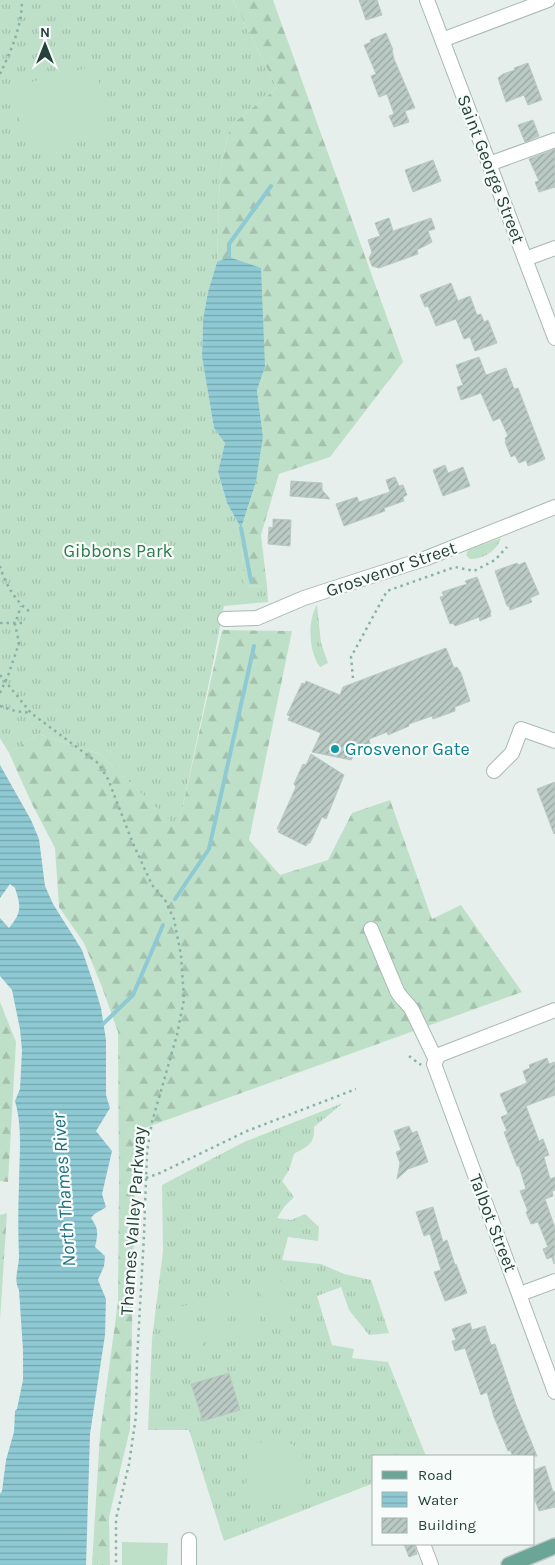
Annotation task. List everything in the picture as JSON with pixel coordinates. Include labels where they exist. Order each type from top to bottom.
[{"type":"main road","points":[[509,1565],[555,1546]]},
{"type":"street","name":"Saint George Street","points":[[427,0],[555,338]]},
{"type":"street","points":[[442,40],[548,0]]},
{"type":"street","points":[[489,164],[555,140]]},
{"type":"street","points":[[525,259],[555,248]]},
{"type":"street","name":"Grosvenor Street","points":[[224,619],[257,618],[322,592],[424,559],[555,507]]},
{"type":"street","points":[[494,771],[512,753],[521,729],[555,741]]},
{"type":"street","name":"Talbot Street","points":[[371,929],[397,991],[412,1010],[433,1060],[555,1392]]},
{"type":"street","points":[[433,1060],[555,1010]]},
{"type":"street","points":[[520,1294],[555,1281]]},
{"type":"street","points":[[189,1540],[189,1565]]},
{"type":"street","points":[[423,1545],[431,1565]]},
{"type":"path","points":[[0,74],[17,32],[22,0]]},
{"type":"path","points":[[353,678],[351,657],[372,622],[387,591],[455,567],[474,571],[495,560],[507,547]]},
{"type":"path","points":[[0,566],[21,606],[29,611]]},
{"type":"path","points":[[0,693],[6,682],[18,643],[15,624],[21,606]]},
{"type":"path","points":[[0,623],[25,623]]},
{"type":"path","name":"Thames Valley Parkway","points":[[0,675],[31,713],[98,764],[108,779],[132,842],[152,885],[165,900],[174,919],[181,955],[184,999],[177,1036],[152,1122],[147,1152],[136,1416],[130,1464],[116,1519],[116,1565]]},
{"type":"path","points":[[0,706],[15,711],[31,713]]},
{"type":"path","points":[[409,1056],[433,1060]]},
{"type":"path","points":[[146,1178],[247,1131],[356,1089]]},
{"type":"green space","name":"Gibbons Park","points":[[0,0],[233,0],[277,88],[230,126],[220,172],[217,262],[208,292],[203,319],[202,357],[214,428],[225,443],[218,473],[227,503],[241,528],[244,587],[267,586],[268,602],[224,606],[178,829],[100,754],[38,734],[9,753],[0,738]]},
{"type":"green space","points":[[233,0],[273,0],[403,362],[330,457],[279,474],[261,535],[267,586],[244,587],[241,528],[256,482],[263,437],[257,390],[265,367],[217,262],[220,172],[230,126],[277,88]]},
{"type":"green space","points":[[95,66],[111,133],[29,156],[11,87]]},
{"type":"green space","points":[[501,538],[496,547],[484,556],[470,559],[466,555],[468,550]]},
{"type":"green space","points":[[317,605],[321,643],[328,663],[320,667],[313,654],[311,636],[312,619]]},
{"type":"green space","points":[[222,630],[292,631],[249,840],[280,875],[328,860],[352,813],[390,800],[432,919],[461,905],[522,992],[136,1131],[130,1429],[109,1517],[110,1565],[92,1565],[100,1434],[118,1302],[118,1032],[84,943],[59,907],[55,848],[32,804],[9,753],[38,734],[100,754],[178,828]]},
{"type":"green space","points":[[0,1002],[16,1042],[8,1182],[0,1181]]},
{"type":"green space","points":[[343,1103],[314,1127],[312,1141],[294,1154],[289,1170],[282,1181],[294,1197],[277,1218],[291,1220],[305,1214],[319,1227],[318,1241],[288,1237],[282,1260],[321,1264],[344,1274],[371,1280],[389,1333],[369,1335],[349,1310],[341,1287],[317,1296],[332,1345],[354,1349],[352,1358],[388,1362],[426,1455],[372,1455],[372,1484],[224,1541],[189,1430],[148,1430],[152,1339],[163,1251],[162,1185],[244,1142]]},
{"type":"green space","points":[[7,1213],[0,1320],[0,1215]]},
{"type":"green space","points":[[279,1278],[292,1323],[271,1329],[258,1284]]},
{"type":"green space","points":[[250,1286],[263,1331],[242,1337],[229,1292]]},
{"type":"green space","points":[[221,1295],[234,1340],[213,1346],[200,1301]]},
{"type":"green space","points":[[191,1304],[204,1348],[184,1354],[171,1309]]},
{"type":"green space","points":[[277,1440],[297,1448],[306,1462],[306,1481],[301,1501],[253,1501],[246,1493],[248,1444]]},
{"type":"green space","points":[[122,1542],[168,1543],[167,1565],[122,1565]]},
{"type":"water","points":[[229,257],[261,268],[265,367],[257,390],[263,437],[256,482],[241,528],[227,503],[218,472],[225,443],[214,428],[202,357],[203,319],[208,292],[217,262]]},
{"type":"water","name":"North Thames River","points":[[0,765],[31,820],[39,839],[45,886],[53,904],[82,950],[101,1008],[106,1040],[106,1095],[110,1108],[96,1131],[112,1151],[102,1194],[106,1207],[91,1218],[97,1232],[95,1247],[105,1256],[104,1266],[98,1280],[106,1299],[105,1335],[90,1434],[86,1565],[0,1565],[0,1494],[6,1460],[14,1432],[15,1411],[23,1380],[23,1350],[19,1290],[16,1281],[19,1256],[20,1143],[15,1101],[20,1089],[22,1050],[12,990],[0,976],[0,918],[9,928],[16,918],[19,905],[15,888],[10,884],[0,898]]},
{"type":"building","points":[[359,0],[377,0],[382,15],[366,20]]},
{"type":"building","points":[[386,33],[393,50],[394,59],[415,108],[405,111],[409,122],[394,127],[389,116],[394,114],[387,94],[379,97],[371,76],[376,74],[364,45],[371,42],[370,40]]},
{"type":"building","points":[[528,63],[542,100],[528,105],[524,95],[506,102],[498,78],[515,70],[514,68]]},
{"type":"building","points":[[533,120],[539,136],[525,142],[518,125]]},
{"type":"building","points":[[555,149],[555,187],[539,192],[535,182],[539,181],[529,159]]},
{"type":"building","points":[[433,160],[441,181],[413,192],[405,170]]},
{"type":"building","points":[[389,218],[393,231],[431,218],[435,229],[428,231],[432,242],[417,250],[418,254],[379,268],[372,266],[369,258],[372,252],[368,240],[380,236],[375,223]]},
{"type":"building","points":[[451,283],[458,301],[470,296],[477,315],[481,314],[484,322],[488,320],[497,343],[475,351],[470,337],[464,339],[456,319],[436,326],[428,306],[425,307],[420,295]]},
{"type":"building","points":[[479,357],[486,375],[506,368],[514,389],[518,388],[545,459],[528,466],[526,460],[519,463],[515,455],[511,457],[505,442],[505,438],[508,436],[500,418],[493,421],[481,393],[461,400],[457,387],[463,385],[456,365]]},
{"type":"building","points":[[445,465],[448,473],[463,467],[470,486],[443,496],[433,470]]},
{"type":"building","points":[[395,477],[399,486],[403,485],[407,495],[403,497],[404,501],[384,508],[385,511],[344,526],[336,504],[357,497],[359,502],[390,492],[386,480]]},
{"type":"building","points":[[291,481],[322,483],[322,490],[330,499],[290,496]]},
{"type":"building","points":[[273,519],[291,520],[290,546],[268,544],[269,527],[273,528]]},
{"type":"building","points":[[525,562],[539,594],[530,598],[532,602],[510,610],[495,571]]},
{"type":"building","points":[[477,577],[491,616],[480,621],[479,617],[455,626],[453,623],[450,624],[440,597],[444,596],[442,592],[467,584],[465,581]]},
{"type":"building","name":"Grosvenor Gate","points":[[446,648],[454,668],[457,667],[461,673],[470,701],[455,707],[455,711],[433,719],[432,716],[409,724],[409,726],[388,735],[387,732],[369,739],[370,744],[360,746],[351,760],[312,752],[321,733],[288,720],[290,716],[287,715],[302,683],[305,684],[306,681],[340,695],[343,687]]},
{"type":"building","points":[[311,754],[344,775],[326,819],[322,817],[310,843],[306,846],[278,832],[280,829],[277,829],[296,787],[294,784],[303,764],[306,765]]},
{"type":"building","points":[[555,782],[555,833],[554,834],[537,789]]},
{"type":"building","points":[[547,1058],[549,1064],[555,1062],[555,1095],[526,1106],[539,1141],[543,1139],[549,1155],[544,1157],[550,1179],[555,1177],[555,1190],[552,1191],[553,1196],[545,1199],[555,1228],[554,1264],[552,1257],[547,1259],[543,1249],[548,1247],[538,1222],[531,1224],[526,1212],[528,1211],[520,1191],[526,1189],[519,1166],[517,1166],[504,1132],[507,1131],[501,1117],[508,1114],[500,1094],[527,1083],[523,1071],[530,1068],[529,1065]]},
{"type":"building","points":[[409,1126],[412,1133],[417,1131],[428,1162],[408,1169],[397,1179],[400,1163],[396,1152],[401,1150],[394,1131]]},
{"type":"building","points":[[433,1207],[443,1242],[447,1240],[467,1293],[445,1301],[434,1272],[441,1270],[430,1234],[424,1236],[416,1212]]},
{"type":"building","points":[[470,1323],[472,1330],[485,1326],[491,1345],[495,1344],[516,1405],[537,1456],[512,1455],[510,1450],[508,1451],[494,1417],[487,1392],[481,1395],[465,1348],[455,1351],[452,1341],[456,1340],[452,1329]]},
{"type":"building","points":[[229,1373],[240,1410],[203,1421],[191,1384]]},
{"type":"building","points":[[545,1466],[553,1492],[555,1491],[555,1507],[539,1511],[535,1500],[535,1470]]},
{"type":"building","points":[[404,1545],[414,1545],[417,1554],[409,1557]]},
{"type":"waterway","points":[[229,257],[229,244],[271,186]]},
{"type":"waterway","points":[[241,528],[251,581]]},
{"type":"waterway","points":[[175,899],[209,849],[254,646]]},
{"type":"waterway","points":[[103,1024],[133,995],[163,925]]},
{"type":"place","name":"Grosvenor Gate","points":[[335,749]]}]
